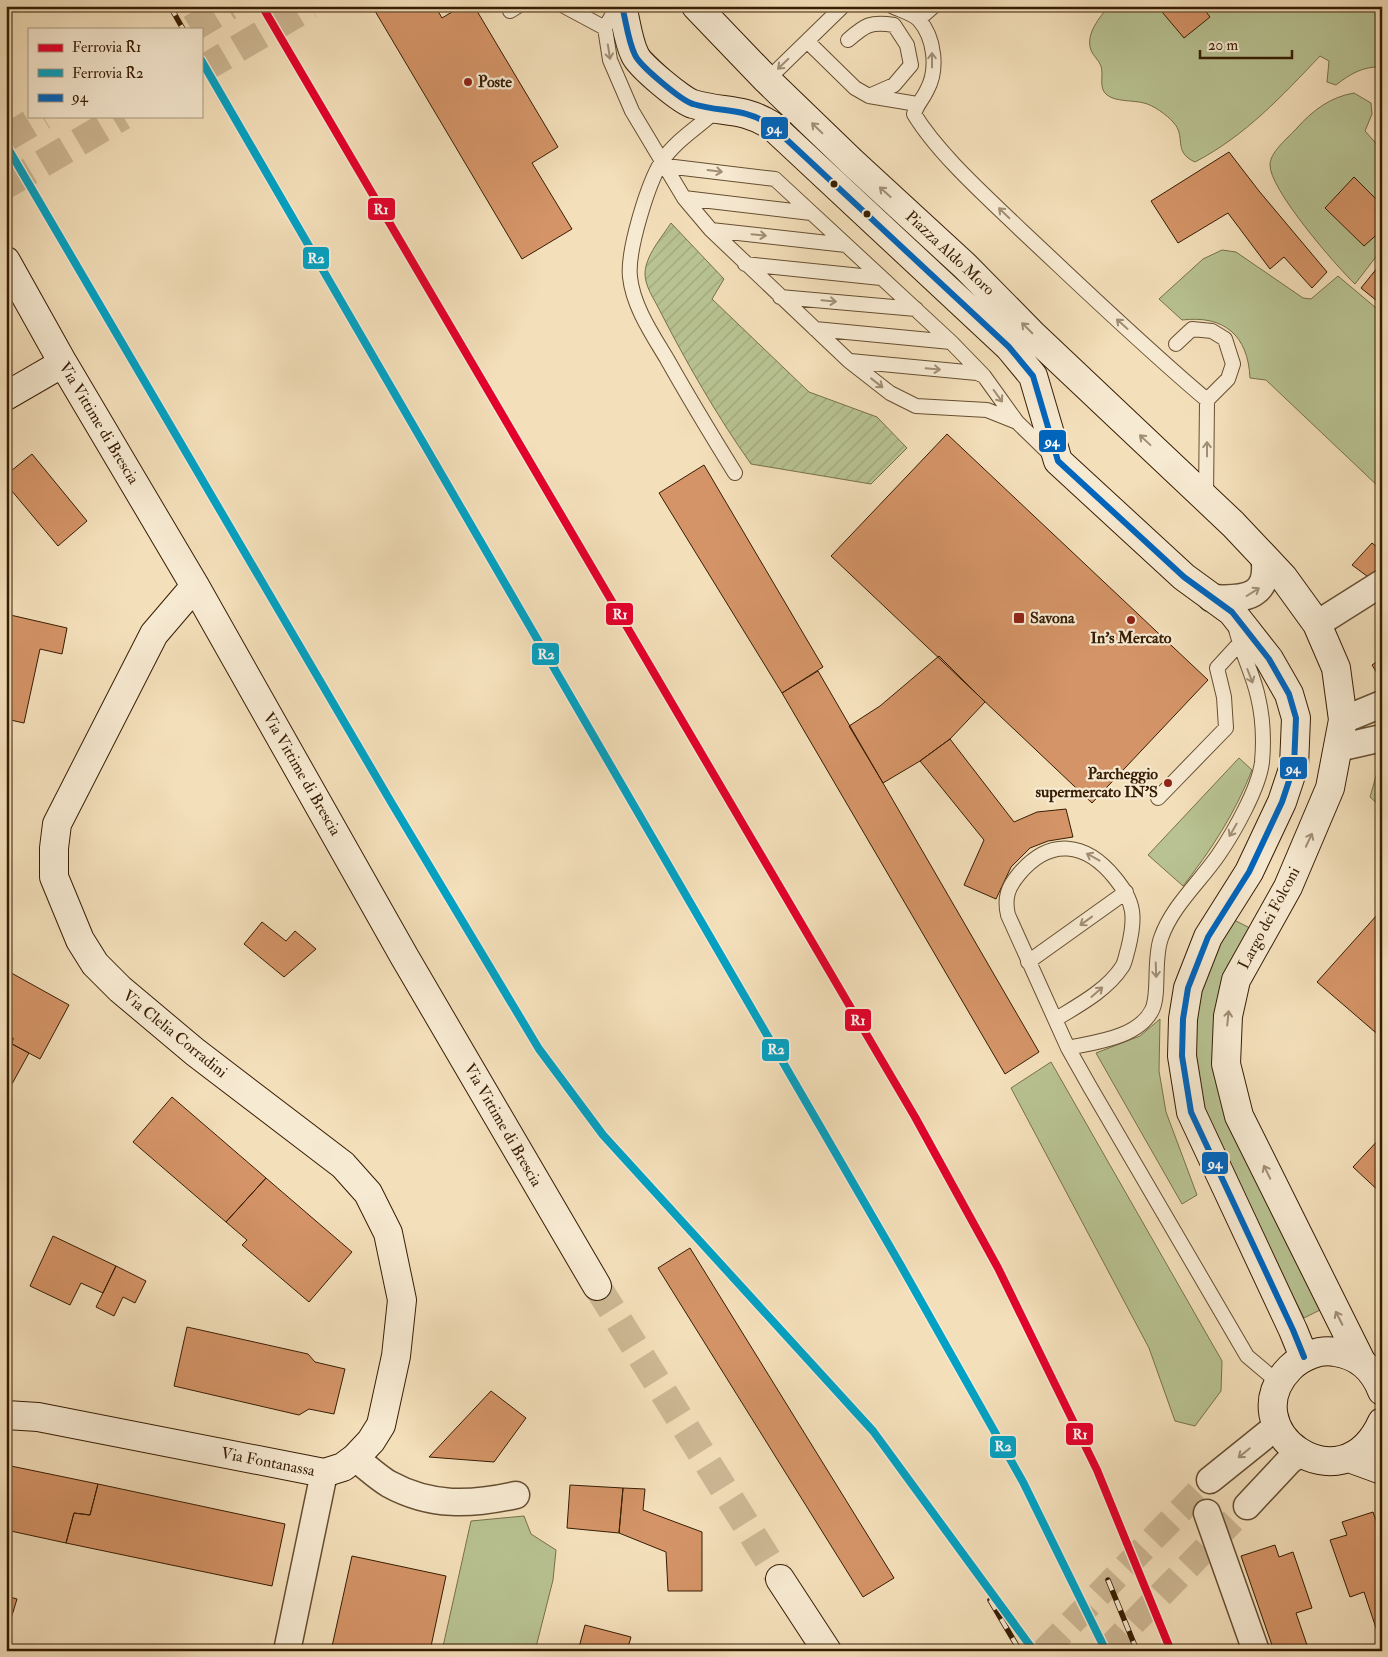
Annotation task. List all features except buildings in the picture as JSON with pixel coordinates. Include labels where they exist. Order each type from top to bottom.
[{"type":"street","name":"Piazza Aldo Moro","points":[[622,6],[635,56],[670,90],[691,104],[741,111],[755,115],[771,124],[1009,346],[1033,376],[1058,461]]},
{"type":"street","name":"Piazza Aldo Moro","points":[[696,6],[767,80],[852,162],[966,266],[1034,336],[1206,498]]},
{"type":"street","name":"Via Vittime di Brescia","points":[[6,261],[63,363],[195,586],[404,956],[597,1286]]},
{"type":"street","points":[[6,396],[63,363]]},
{"type":"street","points":[[1058,461],[1184,577],[1222,605],[1269,659],[1289,694],[1296,718],[1294,766],[1282,802],[1249,872],[1208,937],[1188,988],[1183,1019],[1182,1056],[1191,1112],[1304,1357]]},
{"type":"street","name":"Largo dei Folconi","points":[[1206,498],[1283,577],[1317,624],[1336,668],[1343,720],[1330,788],[1314,830],[1288,887],[1236,980],[1228,1016],[1226,1064],[1239,1116],[1374,1371]]},
{"type":"street","points":[[1222,605],[1232,599],[1249,596],[1263,585],[1267,572],[1264,556]]},
{"type":"street","points":[[1317,624],[1382,583]]},
{"type":"street","name":"Via Clelia Corradini","points":[[195,586],[154,634],[57,824],[54,848],[54,878],[80,940],[95,964],[120,989],[195,1052],[343,1165],[368,1193],[388,1233],[402,1300],[396,1356],[381,1425],[371,1441],[355,1458]]},
{"type":"street","points":[[1343,720],[1382,704]]},
{"type":"street","points":[[1338,748],[1382,738]]},
{"type":"street","name":"Largo dei Folconi","points":[[1374,1371],[1348,1355],[1333,1351],[1318,1352],[1304,1357],[1294,1364],[1278,1383],[1274,1397],[1273,1412],[1277,1426],[1286,1442],[1300,1454],[1316,1460],[1333,1462],[1349,1458],[1364,1450],[1375,1437],[1382,1422]]},
{"type":"street","name":"Via Fontanassa","points":[[6,1415],[38,1417],[324,1473],[343,1467],[355,1458]]},
{"type":"street","points":[[1210,1480],[1277,1426]]},
{"type":"street","points":[[1247,1506],[1290,1460],[1300,1454]]},
{"type":"street","points":[[355,1458],[389,1484],[422,1497],[460,1503],[482,1502],[516,1495]]},
{"type":"street","points":[[1349,1458],[1382,1470]]},
{"type":"street","points":[[287,1651],[324,1473]]},
{"type":"street","points":[[1207,1512],[1256,1651]]},
{"type":"street","points":[[780,1579],[827,1651]]},
{"type":"lane","points":[[564,6],[605,28]]},
{"type":"lane","points":[[617,6],[605,28],[610,60],[632,111],[684,198],[711,230],[849,361],[890,393],[916,406],[987,410],[1018,422]]},
{"type":"lane","points":[[767,80],[844,6]]},
{"type":"lane","points":[[892,6],[919,19],[929,37],[934,56],[927,90],[917,104],[914,114],[924,130],[986,197],[1099,304],[1207,400]]},
{"type":"lane","points":[[919,19],[934,6]]},
{"type":"lane","points":[[848,40],[860,29],[876,22],[894,25],[907,45],[911,64],[894,85],[869,96]]},
{"type":"lane","points":[[807,41],[855,88],[869,96],[917,104]]},
{"type":"lane","points":[[718,109],[683,138],[664,164],[648,194],[632,250],[630,275],[634,295],[654,337],[735,474]]},
{"type":"lane","points":[[664,164],[775,179],[950,342],[984,376],[1018,422],[1058,461]]},
{"type":"lane","points":[[684,198],[811,212]]},
{"type":"lane","points":[[711,230],[846,245]]},
{"type":"lane","points":[[746,264],[881,278]]},
{"type":"lane","points":[[780,297],[916,309]]},
{"type":"lane","points":[[1176,344],[1192,329],[1212,331],[1225,339],[1233,364],[1228,379],[1207,400],[1206,498]]},
{"type":"lane","points":[[815,330],[950,342]]},
{"type":"lane","points":[[849,361],[977,373],[984,376]]},
{"type":"lane","points":[[1068,1048],[1106,1040],[1135,1028],[1152,1010],[1156,985],[1155,960],[1161,937],[1189,892],[1219,854],[1246,807],[1261,764],[1263,734],[1258,696],[1222,605]]},
{"type":"lane","points":[[1158,798],[1226,728],[1224,697],[1216,668],[1239,644]]},
{"type":"lane","points":[[1056,1019],[1095,995],[1123,967],[1132,935],[1132,911],[1126,892],[1102,862],[1082,851],[1062,848],[1029,862],[1010,885],[1005,902],[1008,915],[1068,1048],[1247,1356],[1278,1383]]},
{"type":"lane","points":[[1028,962],[1126,892]]},
{"type":"green space","points":[[1109,6],[1382,6],[1382,67],[1369,68],[1357,72],[1346,77],[1336,85],[1327,82],[1329,61],[1320,56],[1247,128],[1195,162],[1184,154],[1177,127],[1164,113],[1148,104],[1115,99],[1104,92],[1101,66],[1092,52],[1090,38],[1094,26]]},
{"type":"green space","points":[[1354,93],[1371,103],[1372,114],[1365,131],[1382,150],[1382,249],[1355,284],[1320,245],[1291,208],[1272,175],[1270,164],[1273,154],[1309,116],[1329,101]]},
{"type":"green space","points":[[671,223],[724,279],[712,299],[809,392],[877,417],[907,448],[871,484],[751,464],[702,388],[646,283],[645,274],[648,260]]},
{"type":"green space","points":[[1222,250],[1236,252],[1303,298],[1311,299],[1338,276],[1382,313],[1382,490],[1266,380],[1250,378],[1244,350],[1239,339],[1231,331],[1210,321],[1197,319],[1182,320],[1159,299],[1203,259]]},
{"type":"green space","points":[[1382,755],[1382,808],[1370,797]]},
{"type":"green space","points":[[1239,758],[1252,770],[1245,786],[1222,830],[1183,886],[1148,855]]},
{"type":"green space","points":[[1234,920],[1252,929],[1220,1065],[1324,1308],[1304,1318],[1210,1132],[1200,1105],[1194,1056],[1197,1008],[1202,985],[1210,963],[1220,941]]},
{"type":"green space","points":[[1160,1019],[1159,1071],[1166,1112],[1197,1195],[1182,1204],[1096,1053],[1140,1036]]},
{"type":"green space","points":[[1051,1062],[1222,1361],[1221,1391],[1195,1426],[1175,1421],[1149,1348],[1011,1088]]},
{"type":"green space","points":[[524,1516],[531,1534],[556,1550],[553,1580],[535,1651],[442,1651],[471,1521]]},
{"type":"tunnel","points":[[193,28],[229,6]]},
{"type":"tunnel","points":[[202,69],[310,6]]},
{"type":"tunnel","points":[[6,138],[40,118]]},
{"type":"tunnel","points":[[6,185],[120,118]]},
{"type":"tunnel","points":[[597,1286],[780,1579]]},
{"type":"tunnel","points":[[1044,1651],[1210,1480]]},
{"type":"tunnel","points":[[1106,1651],[1247,1506]]},
{"type":"railway","points":[[170,6],[182,28]]},
{"type":"railway","points":[[202,62],[900,1264],[1023,1482],[1106,1651]]},
{"type":"railway","points":[[6,145],[391,802],[539,1049],[603,1135],[873,1431],[1034,1651]]},
{"type":"railway","points":[[1108,1580],[1137,1651]]},
{"type":"railway","points":[[990,1600],[1020,1651]]},
{"type":"rail line","name":"R1","points":[[262,6],[915,1117],[998,1268],[1097,1470],[1171,1651]]},
{"type":"rail line","name":"R2","points":[[202,62],[900,1264],[1023,1482],[1106,1651]]},
{"type":"rail line","name":"R2","points":[[6,145],[391,802],[539,1049],[603,1135],[873,1431],[1034,1651]]},
{"type":"transit line","name":"94","points":[[622,6],[635,55],[653,75],[680,97],[693,104],[751,115],[771,125],[1009,347],[1033,376],[1058,461],[1184,577],[1232,612],[1269,659],[1289,694],[1296,718],[1294,766],[1282,802],[1249,872],[1208,937],[1188,988],[1183,1019],[1182,1056],[1191,1112],[1304,1357]]},
{"type":"place","name":"Poste","points":[[468,82]]},
{"type":"place","name":"Savona","points":[[1019,618]]},
{"type":"place","name":"In's Mercato","points":[[1131,620]]},
{"type":"place","name":"Parcheggio supermercato IN'S","points":[[1168,783]]}]
